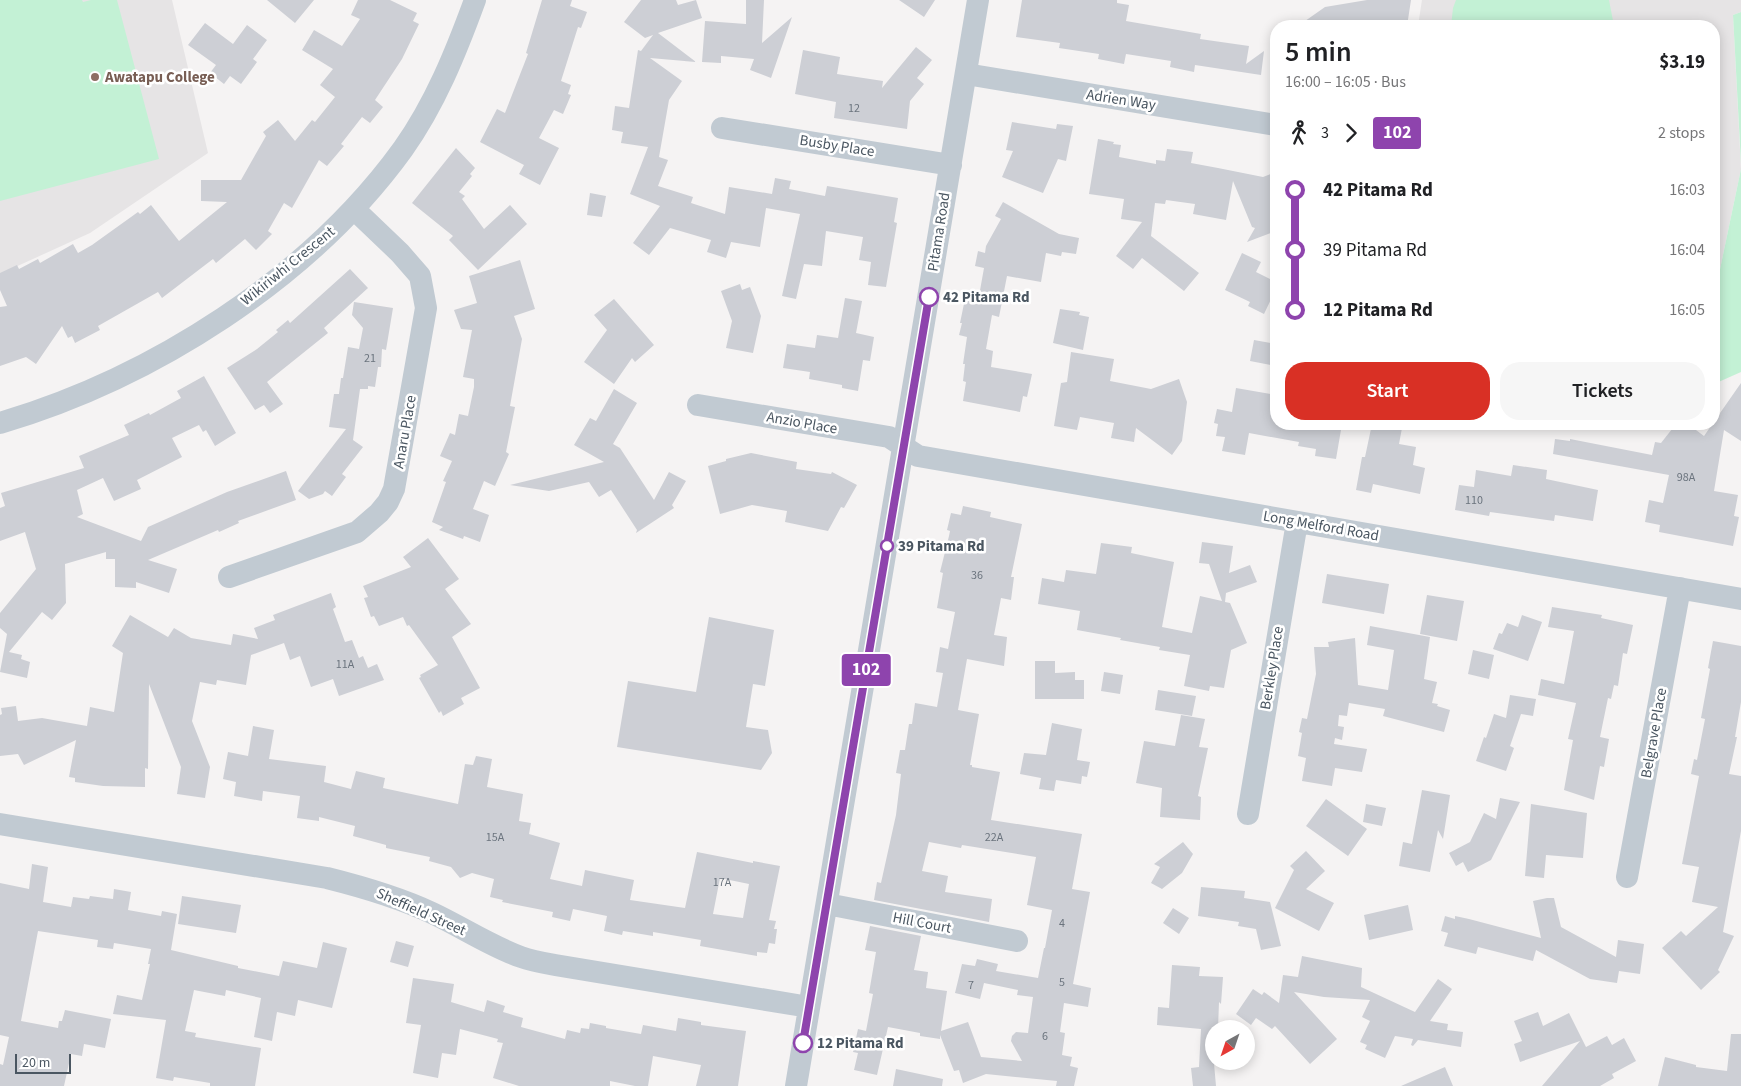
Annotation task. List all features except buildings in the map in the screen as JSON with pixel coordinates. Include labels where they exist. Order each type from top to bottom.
[{"type":"street","name":"Wikiriwhi Crescent","points":[[0,423],[39,410],[126,373],[180,344],[232,312],[282,275],[328,236],[354,209],[404,148],[424,115],[457,49],[475,0]]},
{"type":"street","name":"Pitama Road","points":[[796,1086],[978,0]]},
{"type":"street","name":"Adrien Way","points":[[966,74],[1270,124]]},
{"type":"street","name":"Busby Place","points":[[722,128],[951,165]]},
{"type":"street","name":"Anaru Place","points":[[229,577],[357,532],[379,513],[388,502],[394,489],[426,308],[420,276],[400,253],[354,209]]},
{"type":"street","name":"Anzio Place","points":[[698,405],[889,437],[904,447]]},
{"type":"street","name":"Long Melford Road","points":[[904,447],[918,456],[1741,599]]},
{"type":"street","name":"Berkley Place","points":[[1248,814],[1297,522]]},
{"type":"street","name":"Belgrave Place","points":[[1627,878],[1680,588]]},
{"type":"street","name":"Sheffield Street","points":[[0,824],[327,878],[400,900],[433,914],[522,958],[809,1007]]},
{"type":"street","name":"Hill Court","points":[[827,904],[1018,941]]},
{"type":"shaded area","name":"Awatapu College","points":[[0,0],[172,0],[208,153],[90,233],[0,274]]},
{"type":"shaded area","points":[[1422,0],[1741,0],[1741,12],[1733,15],[1741,169],[1720,269],[1720,20],[1419,20]]},
{"type":"green space","points":[[0,0],[82,0],[83,2],[91,0],[117,0],[159,159],[0,201]]},
{"type":"green space","points":[[1456,0],[1609,0],[1613,20],[1452,20]]},
{"type":"green space","points":[[1741,12],[1741,164],[1733,15]]},
{"type":"green space","points":[[1741,169],[1741,372],[1720,381],[1720,269]]},
{"type":"bus line","name":"102","points":[[803,1043],[929,297]]},
{"type":"place","name":"Awatapu College","points":[[95,77]]},
{"type":"place","name":"42 Pitama Rd","points":[[929,297]]},
{"type":"place","name":"39 Pitama Rd","points":[[887,546]]},
{"type":"place","name":"12 Pitama Rd","points":[[803,1043]]}]
